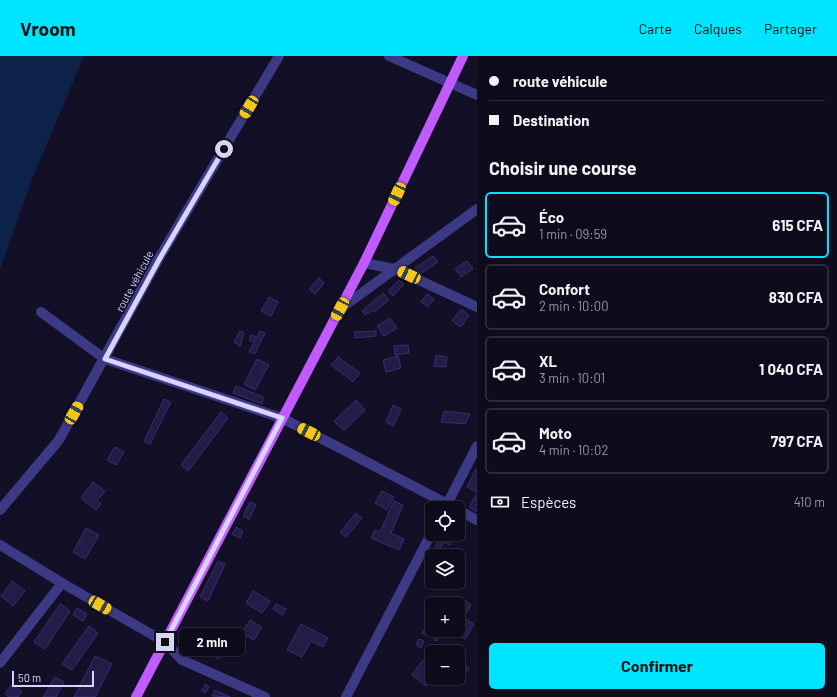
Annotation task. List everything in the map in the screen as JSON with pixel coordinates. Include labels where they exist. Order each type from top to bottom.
[{"type":"main road","points":[[136,697],[364,263],[463,56]]},
{"type":"street","name":"route véhicule","points":[[0,510],[59,440],[160,258],[279,56]]},
{"type":"street","points":[[390,56],[477,95]]},
{"type":"street","points":[[340,309],[477,209]]},
{"type":"street","points":[[364,263],[395,269],[477,307]]},
{"type":"street","points":[[41,312],[105,359],[282,418],[438,501]]},
{"type":"street","points":[[452,501],[477,446]]},
{"type":"street","points":[[465,514],[477,520]]},
{"type":"street","points":[[346,697],[427,541]]},
{"type":"street","points":[[0,545],[62,583],[165,642],[182,660],[265,697]]},
{"type":"street","points":[[0,663],[62,583]]},
{"type":"water","points":[[0,56],[84,56],[33,177],[0,269]]},
{"type":"building","points":[[433,256],[438,262],[420,274],[415,268]]},
{"type":"building","points":[[467,261],[473,269],[461,277],[455,269]]},
{"type":"building","points":[[319,278],[324,283],[315,294],[309,289]]},
{"type":"building","points":[[399,280],[404,284],[393,296],[388,291]]},
{"type":"building","points":[[383,293],[389,300],[374,312],[372,310],[365,315],[362,311]]},
{"type":"building","points":[[427,294],[434,299],[428,307],[421,302]]},
{"type":"building","points":[[269,297],[278,302],[271,316],[261,311]]},
{"type":"building","points":[[461,309],[469,315],[461,327],[452,321]]},
{"type":"building","points":[[390,318],[397,328],[384,336],[377,326]]},
{"type":"building","points":[[240,331],[244,333],[240,346],[234,342]]},
{"type":"building","points":[[260,331],[265,333],[255,354],[249,352],[254,342],[249,340],[251,335],[257,337]]},
{"type":"building","points":[[376,331],[376,336],[355,338],[354,332]]},
{"type":"building","points":[[408,345],[409,353],[395,355],[394,346]]},
{"type":"building","points":[[436,355],[447,357],[446,367],[434,366]]},
{"type":"building","points":[[398,356],[401,368],[386,372],[383,360]]},
{"type":"building","points":[[338,357],[360,373],[353,382],[331,365]]},
{"type":"building","points":[[257,359],[269,365],[255,390],[244,384]]},
{"type":"building","points":[[236,386],[263,397],[262,404],[233,393]]},
{"type":"building","points":[[164,399],[171,402],[150,444],[144,441]]},
{"type":"building","points":[[356,400],[365,410],[344,431],[334,421]]},
{"type":"building","points":[[393,405],[401,409],[393,426],[386,422]]},
{"type":"building","points":[[444,411],[470,414],[465,424],[441,422]]},
{"type":"building","points":[[221,412],[228,418],[188,471],[181,465]]},
{"type":"building","points":[[115,447],[124,452],[116,465],[107,460]]},
{"type":"building","points":[[476,469],[477,470],[477,492],[467,487]]},
{"type":"building","points":[[93,482],[105,491],[97,501],[101,504],[96,510],[81,498]]},
{"type":"building","points":[[382,491],[394,497],[387,510],[375,503]]},
{"type":"building","points":[[477,493],[477,512],[469,507]]},
{"type":"building","points":[[394,501],[403,505],[391,533],[404,539],[399,550],[371,538],[375,530],[380,532]]},
{"type":"building","points":[[250,502],[256,505],[249,519],[243,516]]},
{"type":"building","points":[[356,513],[362,518],[346,537],[340,532]]},
{"type":"building","points":[[236,527],[243,531],[240,538],[232,534]]},
{"type":"building","points":[[86,528],[99,535],[85,559],[73,552]]},
{"type":"building","points":[[438,541],[452,541],[450,545],[444,542],[440,549],[434,549]]},
{"type":"building","points":[[218,561],[225,564],[208,601],[200,597]]},
{"type":"building","points":[[12,581],[25,591],[13,606],[1,596]]},
{"type":"building","points":[[253,591],[270,601],[262,613],[246,603]]},
{"type":"building","points":[[465,600],[471,605],[465,615]]},
{"type":"building","points":[[60,604],[70,611],[45,649],[34,642]]},
{"type":"building","points":[[276,604],[286,609],[282,615],[273,609]]},
{"type":"building","points":[[77,608],[87,614],[83,621],[73,615]]},
{"type":"building","points":[[466,619],[474,624],[465,639],[462,637],[465,637]]},
{"type":"building","points":[[250,620],[262,627],[254,640],[242,633]]},
{"type":"building","points":[[301,624],[328,638],[323,647],[311,641],[302,657],[287,650]]},
{"type":"building","points":[[89,626],[98,633],[72,670],[62,664]]},
{"type":"building","points":[[191,628],[204,634],[202,639],[188,633]]},
{"type":"building","points":[[435,637],[439,637],[437,641],[434,639]]},
{"type":"building","points":[[419,639],[424,641],[421,648],[416,645]]},
{"type":"building","points":[[212,647],[221,654],[218,659],[208,651]]},
{"type":"building","points":[[95,656],[112,664],[95,697],[74,697]]},
{"type":"building","points":[[423,660],[425,662],[426,686],[412,675]]},
{"type":"building","points":[[465,666],[469,669],[465,674]]},
{"type":"building","points":[[55,677],[64,682],[56,697],[43,697]]},
{"type":"building","points":[[206,684],[209,687],[205,693],[201,691]]},
{"type":"building","points":[[11,685],[22,691],[18,697],[9,697],[5,694]]},
{"type":"building","points":[[215,690],[230,697],[212,696]]},
{"type":"route","points":[[165,642],[282,418],[105,359],[160,258],[224,149]]}]
